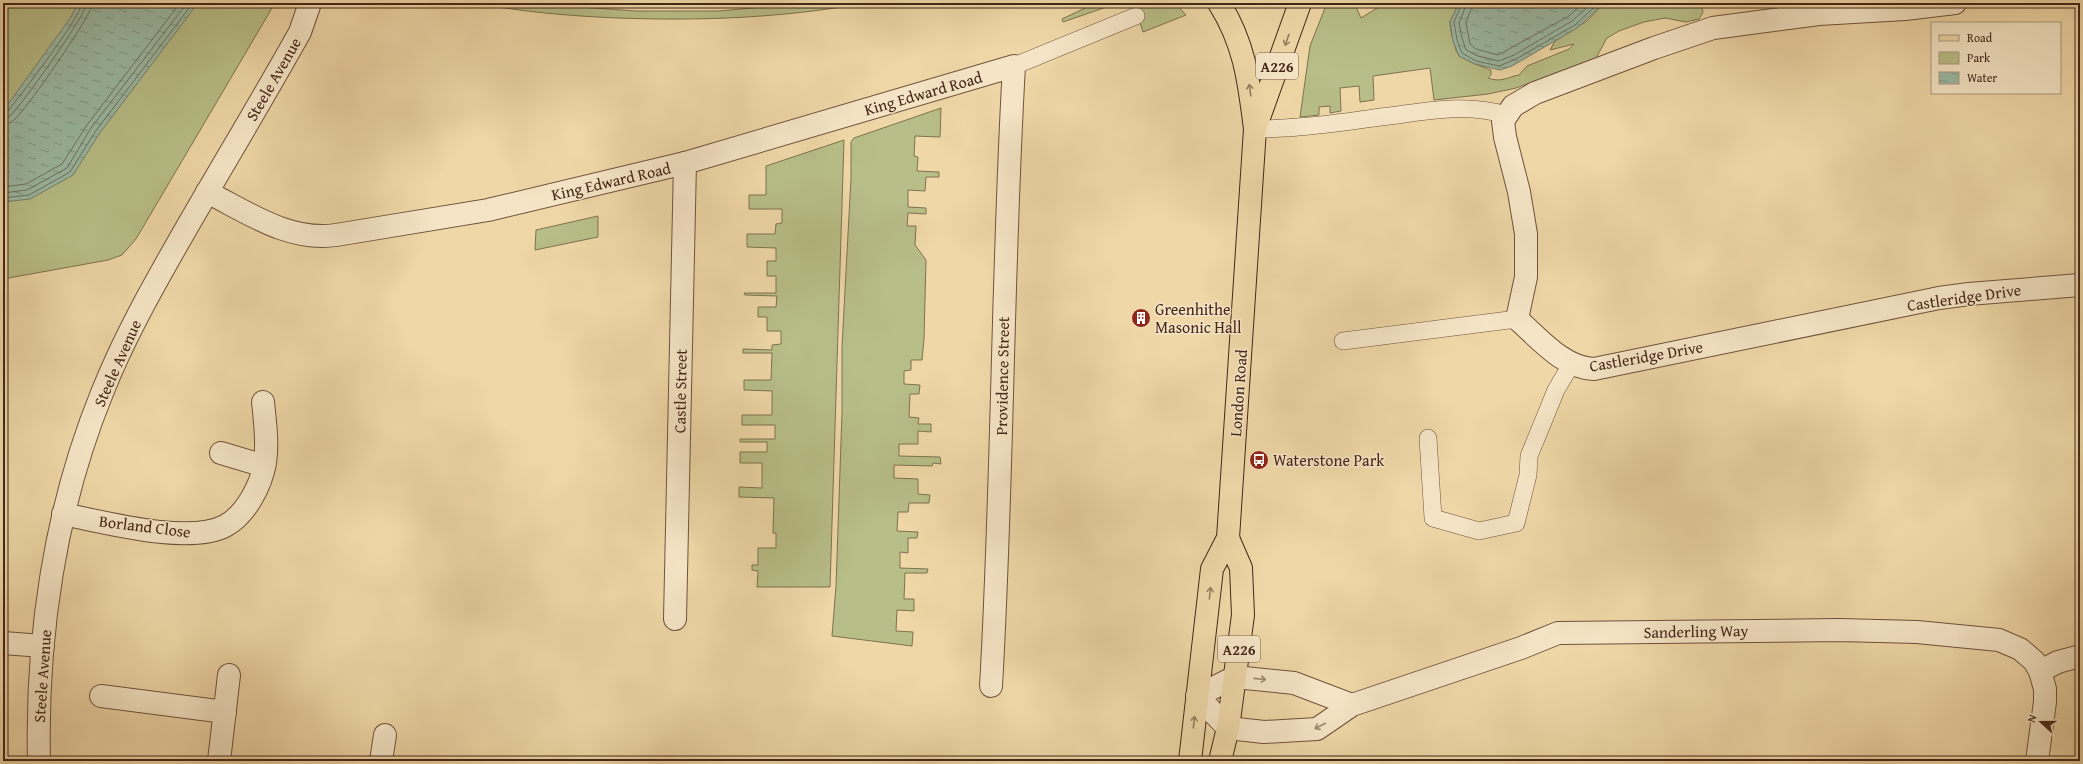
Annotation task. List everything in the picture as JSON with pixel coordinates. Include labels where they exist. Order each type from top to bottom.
[{"type":"main road","name":"London Road","points":[[1190,761],[1212,569],[1228,538],[1256,129],[1246,65],[1230,20],[1219,3]]},
{"type":"main road","name":"London Road","points":[[1256,129],[1300,3]]},
{"type":"main road","name":"London Road","points":[[1220,761],[1228,728],[1243,615],[1241,568],[1228,538]]},
{"type":"street","name":"Steele Avenue","points":[[39,761],[43,646],[63,514],[74,470],[92,420],[121,350],[150,292],[300,32],[310,3]]},
{"type":"street","points":[[300,32],[316,20],[327,3]]},
{"type":"street","points":[[1517,319],[1526,277],[1527,240],[1519,192],[1504,131],[1503,121],[1506,115],[1517,103],[1535,93],[1654,48],[1713,28],[1803,15],[1847,11],[1899,9],[1955,3]]},
{"type":"street","name":"King Edward Road","points":[[207,192],[286,231],[302,235],[325,237],[488,210],[685,163],[1014,66]]},
{"type":"street","name":"Providence Street","points":[[991,686],[998,558],[1005,272],[1014,66]]},
{"type":"street","name":"Castle Street","points":[[675,619],[685,163]]},
{"type":"street","name":"Castleridge Drive","points":[[1517,319],[1559,355],[1572,364],[1582,368],[1598,368],[1958,295],[2080,285]]},
{"type":"street","name":"Borland Close","points":[[63,514],[171,532],[192,533],[214,530],[230,522],[242,511],[256,488],[264,466],[266,438],[263,402]]},
{"type":"street","points":[[221,453],[264,466]]},
{"type":"street","name":"Sanderling Way","points":[[1228,728],[1271,732],[1317,729],[1352,705],[1521,648],[1558,633],[1809,629],[1932,633],[1983,638],[2004,642],[2024,652],[2034,661],[2040,671]]},
{"type":"street","points":[[3,643],[43,646]]},
{"type":"street","points":[[2037,761],[2045,702],[2045,689],[2040,671],[2058,662],[2080,656]]},
{"type":"street","points":[[219,761],[229,675]]},
{"type":"street","points":[[1228,728],[1197,696],[1235,677],[1294,683],[1352,705]]},
{"type":"street","points":[[101,696],[225,712]]},
{"type":"street","points":[[381,761],[384,735]]},
{"type":"lane","points":[[1014,66],[1136,16]]},
{"type":"lane","points":[[1256,129],[1308,127],[1441,110],[1484,108],[1506,115]]},
{"type":"lane","points":[[1343,341],[1517,319]]},
{"type":"lane","points":[[1428,438],[1433,518],[1479,530],[1516,523],[1528,475],[1529,456],[1556,390],[1572,364]]},
{"type":"green space","points":[[3,3],[275,3],[136,239],[122,255],[108,260],[3,279]]},
{"type":"green space","points":[[476,3],[525,3],[636,11],[719,11],[807,3],[865,3],[773,15],[711,19],[649,19],[564,15],[511,9]]},
{"type":"green space","points":[[1096,3],[1118,3],[1063,22],[1062,19]]},
{"type":"green space","points":[[1134,3],[1175,3],[1186,15],[1143,32]]},
{"type":"green space","points":[[1327,3],[1358,3],[1356,7],[1361,18],[1385,3],[1459,3],[1450,22],[1456,50],[1459,56],[1491,70],[1491,75],[1488,78],[1497,80],[1519,75],[1527,66],[1569,49],[1574,44],[1550,50],[1555,41],[1587,21],[1604,3],[1701,3],[1703,12],[1699,19],[1686,22],[1665,18],[1644,22],[1619,31],[1607,38],[1596,58],[1516,88],[1488,94],[1434,100],[1430,68],[1373,76],[1374,100],[1360,102],[1359,86],[1340,88],[1341,111],[1330,113],[1330,106],[1319,107],[1319,115],[1300,117],[1310,46]]},
{"type":"green space","points":[[941,108],[940,137],[915,136],[914,156],[918,157],[917,171],[939,172],[939,177],[926,177],[925,191],[908,190],[908,207],[926,208],[926,214],[908,213],[907,226],[916,226],[915,245],[926,260],[922,360],[911,360],[911,370],[904,371],[904,384],[920,385],[919,394],[910,394],[909,417],[919,418],[918,424],[931,424],[931,432],[918,431],[918,444],[899,444],[899,456],[940,457],[941,464],[933,463],[932,466],[894,465],[894,478],[918,479],[918,494],[930,495],[929,503],[909,503],[908,512],[898,512],[897,531],[918,532],[917,538],[908,538],[908,553],[900,552],[900,568],[928,569],[927,573],[905,573],[904,599],[914,599],[914,611],[897,610],[896,631],[913,632],[912,646],[832,636],[836,586],[842,413],[842,347],[851,178],[851,142],[854,138]]},
{"type":"green space","points":[[844,140],[830,587],[757,587],[758,571],[752,570],[752,565],[758,565],[758,548],[776,548],[776,533],[773,533],[774,498],[739,497],[739,487],[762,488],[762,463],[740,463],[740,452],[767,452],[767,442],[740,442],[740,439],[775,439],[775,425],[742,425],[742,415],[772,415],[772,391],[744,390],[744,380],[771,380],[772,353],[743,353],[743,349],[772,350],[772,345],[781,344],[781,331],[767,331],[767,317],[758,317],[758,307],[776,307],[777,296],[745,295],[744,293],[776,293],[776,276],[767,276],[767,261],[776,261],[776,248],[747,247],[747,234],[775,234],[776,224],[782,223],[782,209],[749,209],[749,195],[766,195],[766,166]]},
{"type":"green space","points":[[598,216],[598,237],[535,250],[536,230]]},
{"type":"water","points":[[78,3],[198,3],[99,134],[73,175],[30,199],[3,202],[3,111],[71,17]]},
{"type":"water","points":[[1459,3],[1604,3],[1577,28],[1512,66],[1500,70],[1475,64],[1459,56],[1453,41],[1450,22]]},
{"type":"place","name":"Greenhithe Masonic Hall","points":[[1141,318]]},
{"type":"place","name":"Waterstone Park","points":[[1259,460]]}]
